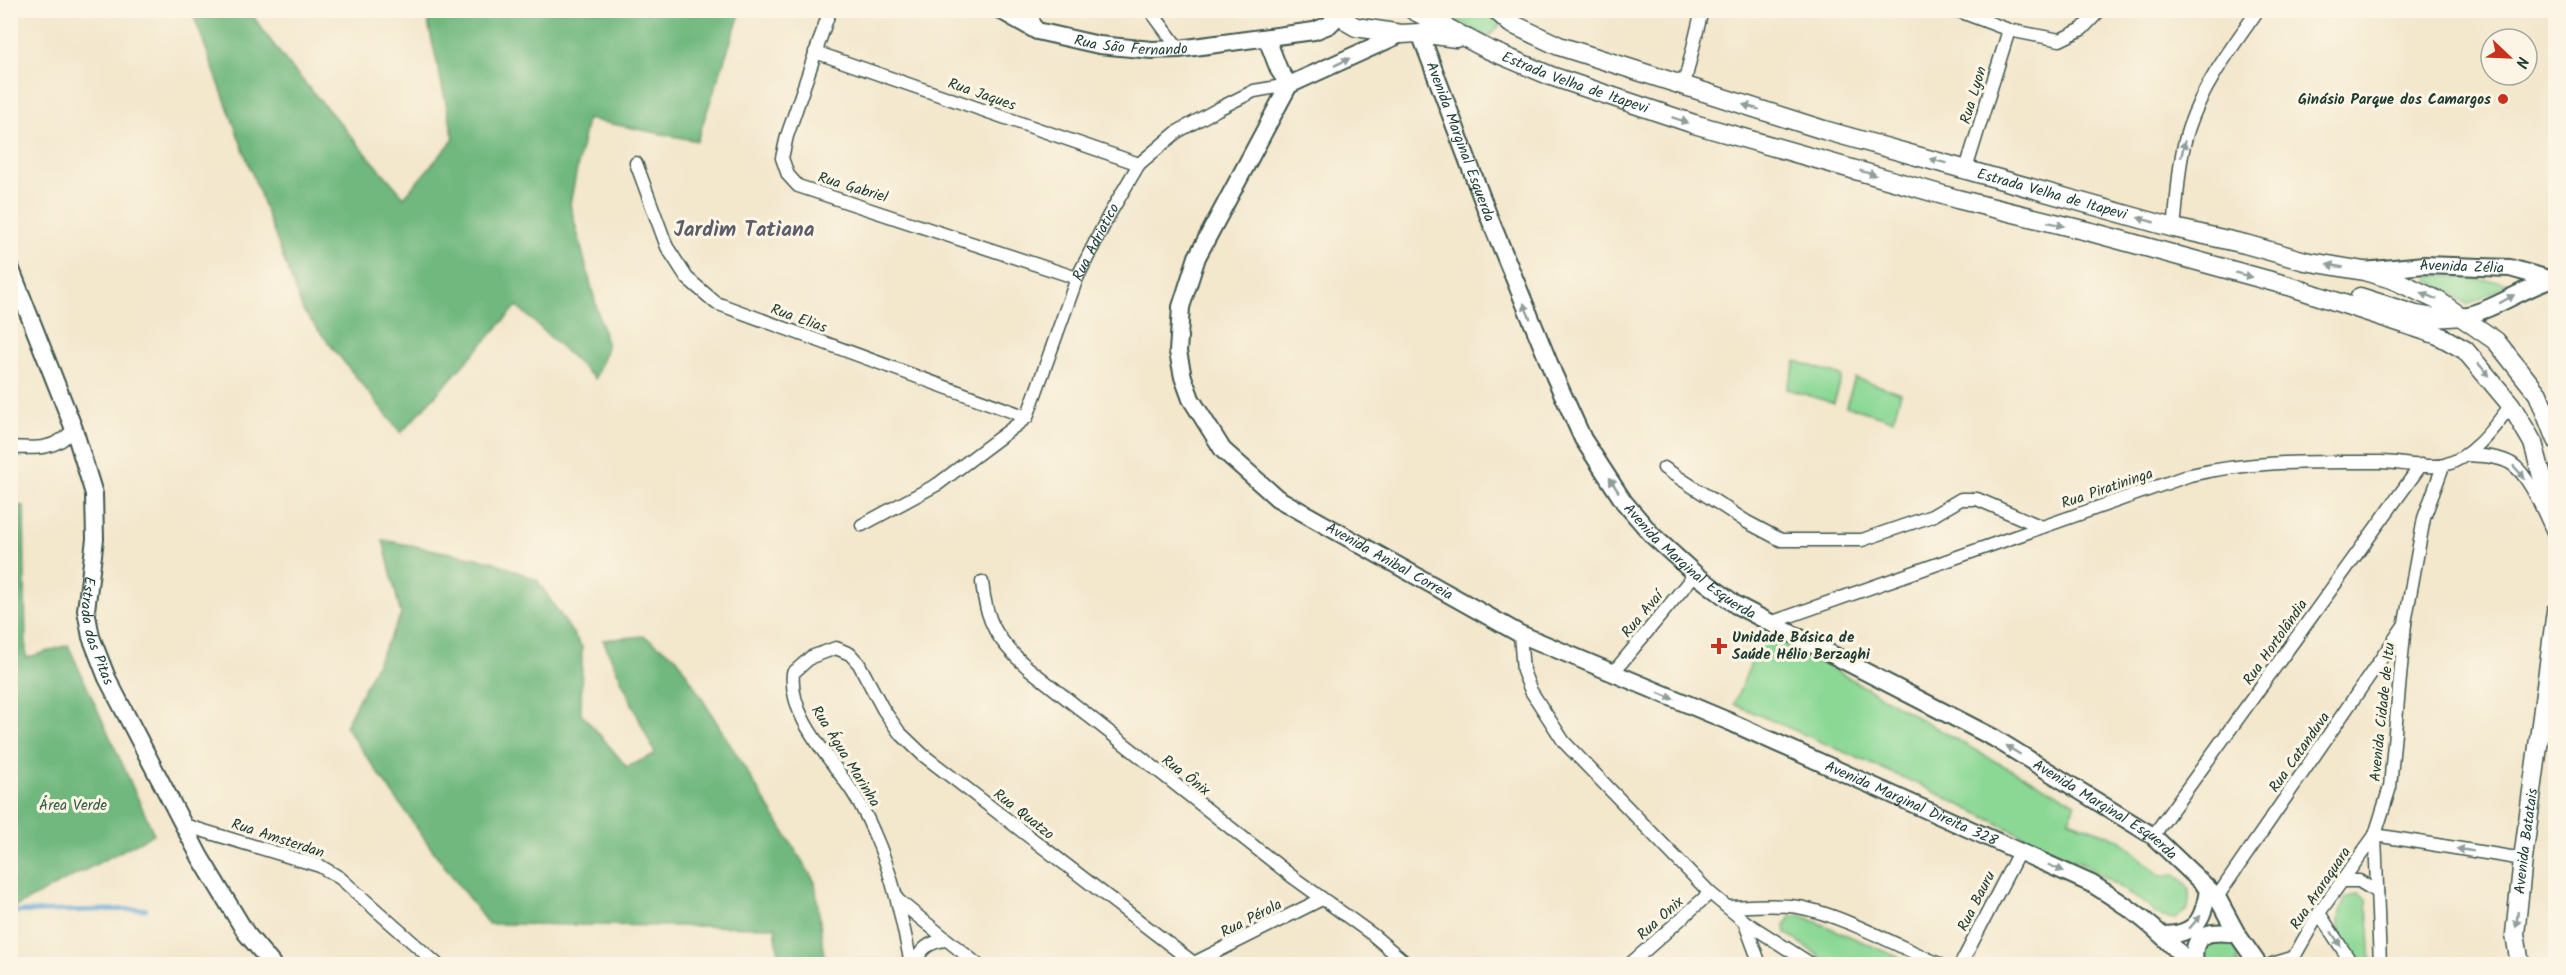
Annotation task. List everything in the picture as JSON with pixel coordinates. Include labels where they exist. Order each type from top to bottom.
[{"type":"main road","name":"Rua São Fernando","points":[[1000,10],[1037,31],[1099,45],[1152,50],[1267,39],[1314,31],[1329,25],[1341,12]]},
{"type":"main road","name":"Estrada Velha de Itapevi","points":[[1413,10],[1470,40],[1551,76],[1694,124],[1957,199],[2091,232],[2289,286],[2438,335],[2465,350],[2511,405]]},
{"type":"main road","name":"Estrada Velha de Itapevi","points":[[1496,10],[1510,23],[1559,46],[1824,130],[2174,228],[2245,244],[2305,261],[2364,271],[2392,279],[2437,300],[2496,341],[2538,394],[2556,440]]},
{"type":"main road","points":[[1341,12],[1349,23],[1356,27],[1401,34],[1420,33],[1470,40]]},
{"type":"main road","name":"Avenida Marginal Esquerda","points":[[1420,33],[1509,268],[1583,439],[1624,501],[1653,536],[1695,574],[1737,605],[1994,738],[2153,836],[2212,893],[2258,964]]},
{"type":"main road","name":"Rua Adriatico","points":[[1289,85],[1401,34]]},
{"type":"main road","points":[[1267,39],[1279,70],[1289,85]]},
{"type":"main road","name":"Avenida Anibal Correia","points":[[1289,85],[1190,273],[1181,307],[1178,352],[1183,377],[1191,399],[1223,450],[1277,498],[1520,634],[1612,674]]},
{"type":"main road","name":"Avenida Zélia","points":[[2364,271],[2424,265],[2510,268],[2553,280]]},
{"type":"main road","name":"Estrada das Pitas","points":[[10,267],[74,429],[94,494],[96,518],[86,610],[91,637],[107,678],[228,905],[259,951],[272,964]]},
{"type":"main road","points":[[2289,286],[2302,282],[2313,283],[2416,315],[2434,318],[2482,312],[2527,288],[2553,280]]},
{"type":"main road","points":[[2511,405],[2533,443],[2556,528]]},
{"type":"main road","name":"Avenida Batatais","points":[[2520,964],[2515,934],[2556,611]]},
{"type":"main road","name":"Avenida Marginal Direita 328","points":[[1612,674],[1728,721],[2092,884],[2122,902],[2163,935],[2190,964]]},
{"type":"main road","points":[[2163,935],[2175,935],[2189,930],[2199,921],[2212,893]]},
{"type":"main road","points":[[2195,964],[2196,945],[2205,933],[2215,931],[2237,934]]},
{"type":"street","name":"Rua Gabriel","points":[[830,10],[787,136],[782,158],[788,175],[798,186],[1077,278]]},
{"type":"street","points":[[1030,10],[1037,31]]},
{"type":"street","points":[[1150,10],[1179,49]]},
{"type":"street","points":[[1684,85],[1702,10]]},
{"type":"street","points":[[1956,10],[2009,30],[2060,40],[2082,29],[2100,10]]},
{"type":"street","points":[[2174,228],[2182,154],[2189,126],[2215,74],[2258,10]]},
{"type":"street","name":"Rua Lyon","points":[[1966,169],[2009,30]]},
{"type":"street","name":"Rua Jaques","points":[[815,52],[1139,164]]},
{"type":"street","name":"Rua Adriatico","points":[[1027,417],[1077,278],[1108,215],[1139,164],[1177,132],[1218,108],[1254,91],[1289,85]]},
{"type":"street","name":"Rua Elias","points":[[636,163],[667,248],[687,278],[716,303],[1027,417]]},
{"type":"street","name":"Rua Piratininga","points":[[1770,623],[2190,475],[2222,468],[2271,462],[2404,462],[2443,466],[2466,455],[2488,434],[2511,405]]},
{"type":"street","points":[[862,525],[938,484],[1027,417]]},
{"type":"street","points":[[10,447],[36,449],[51,446],[64,439],[74,429]]},
{"type":"street","points":[[2466,455],[2491,457],[2512,464],[2526,480],[2556,538]]},
{"type":"street","name":"Rua Hortolândia","points":[[2153,836],[2421,465]]},
{"type":"street","name":"Avenida Cidade de Itu","points":[[2380,964],[2375,835],[2390,786],[2405,623],[2424,518],[2443,466]]},
{"type":"street","points":[[1664,468],[1747,522],[1781,540],[1862,540],[1932,516],[1961,500],[1977,498],[2042,527]]},
{"type":"street","name":"Rua Avaí","points":[[1612,674],[1695,574]]},
{"type":"street","name":"Rua Ônix","points":[[982,582],[984,604],[991,625],[1006,649],[1073,707],[1322,899],[1373,935],[1407,964]]},
{"type":"street","name":"Rua Catanduva","points":[[2212,893],[2405,623]]},
{"type":"street","points":[[1520,634],[1523,671],[1531,691],[1564,742],[1710,893],[1744,921],[1811,964]]},
{"type":"street","name":"Rua Água Marinha","points":[[859,664],[850,654],[836,648],[811,657],[793,673],[792,687],[795,701],[813,738],[863,809],[888,867],[899,902],[913,964]]},
{"type":"street","name":"Rua Quatzo","points":[[859,664],[899,732],[923,755],[1194,964]]},
{"type":"street","name":"Rua Amsterdan","points":[[184,825],[321,866],[340,878],[437,964]]},
{"type":"street","points":[[2375,835],[2523,859]]},
{"type":"street","name":"Rua Araraquara","points":[[2272,964],[2291,961],[2319,914],[2375,835]]},
{"type":"street","name":"Rua Bauru","points":[[1960,964],[2019,852]]},
{"type":"street","points":[[2343,880],[2359,881],[2377,892]]},
{"type":"street","name":"Rua Onix","points":[[1630,964],[1710,893]]},
{"type":"street","name":"Rua Pérola","points":[[1194,964],[1322,899]]},
{"type":"street","points":[[899,902],[977,964]]},
{"type":"street","points":[[1729,907],[1771,904],[1801,908],[1838,920],[1940,964]]},
{"type":"street","points":[[2319,914],[2352,964]]},
{"type":"street","points":[[1744,921],[1760,964]]},
{"type":"street","points":[[913,964],[922,949],[937,941],[946,940]]},
{"type":"green space","points":[[192,11],[249,11],[285,60],[404,197],[454,139],[427,18],[429,11],[741,11],[697,141],[587,119],[570,204],[607,347],[595,379],[517,306],[401,433],[303,311]]},
{"type":"green space","points":[[1434,11],[1486,11],[1501,24],[1488,37]]},
{"type":"green space","points":[[2431,274],[2511,283],[2468,305],[2428,280]]},
{"type":"green space","points":[[1796,361],[1842,376],[1834,403],[1787,389]]},
{"type":"green space","points":[[1855,378],[1901,393],[1893,420],[1846,406]]},
{"type":"green space","name":"Área Verde","points":[[10,505],[24,506],[26,658],[68,645],[154,834],[11,909]]},
{"type":"green space","points":[[383,540],[492,561],[537,580],[582,647],[581,713],[627,767],[655,754],[603,640],[644,636],[677,658],[815,882],[825,964],[780,964],[775,927],[488,924],[345,726],[401,615]]},
{"type":"green space","points":[[1765,630],[1987,757],[2076,803],[2069,820],[2119,839],[2161,876],[2175,874],[2189,889],[2188,909],[2175,919],[2163,917],[2082,863],[1920,785],[1734,704]]},
{"type":"green space","points":[[2359,894],[2367,900],[2371,964],[2360,964],[2340,934],[2339,918],[2345,899]]},
{"type":"green space","points":[[1800,915],[1914,964],[1831,964],[1786,933],[1785,925],[1789,918]]},
{"type":"green space","points":[[2214,939],[2231,941],[2238,950],[2237,960],[2240,964],[2206,964],[2205,950]]},
{"type":"waterway","points":[[10,912],[146,909]]},
{"type":"place","name":"Ginásio Parque dos Camargos","points":[[2503,99]]},
{"type":"place","name":"Unidade Básica de Saúde Hélio Berzaghi","points":[[1719,646]]},
{"type":"district","name":"Jardim Tatiana","points":[[744,229]]}]
